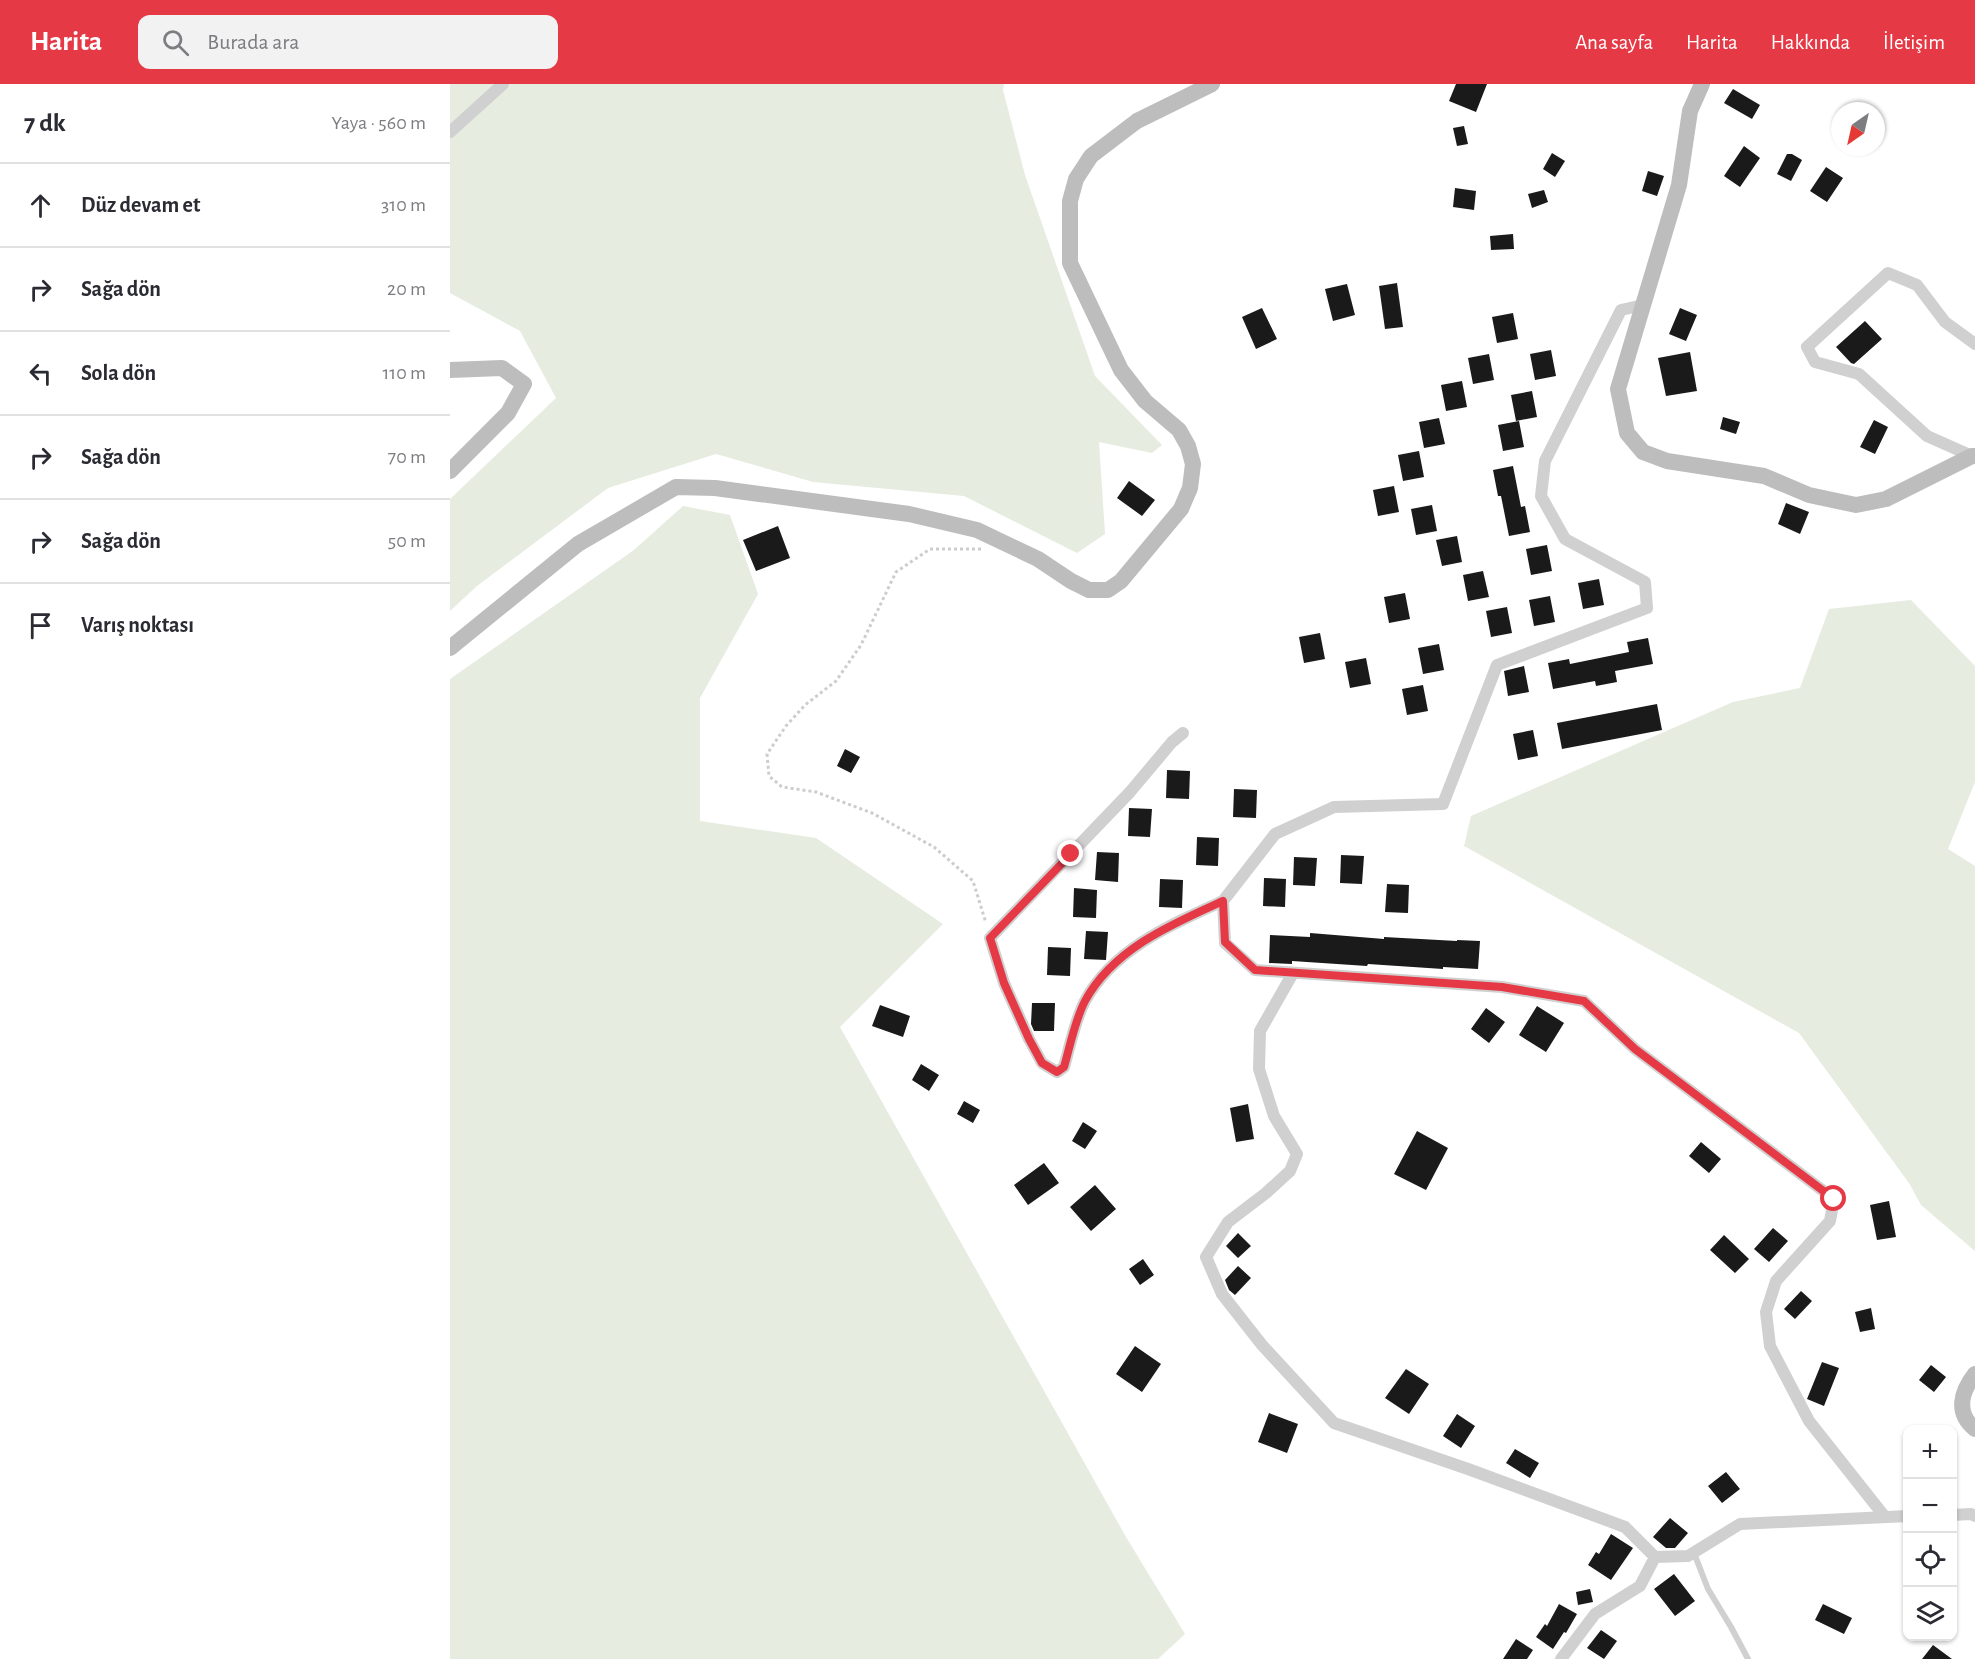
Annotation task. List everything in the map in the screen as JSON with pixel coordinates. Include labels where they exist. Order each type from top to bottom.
[{"type":"street","points":[[450,132],[503,84]]},
{"type":"street","points":[[450,648],[578,544],[676,487],[716,488],[909,514],[977,530],[1038,559],[1089,590],[1108,590],[1121,581],[1181,509],[1190,488],[1193,464],[1188,446],[1179,430],[1145,401],[1121,370],[1070,263],[1070,201],[1076,179],[1090,156],[1137,121],[1212,84]]},
{"type":"street","points":[[1702,84],[1690,111],[1679,185],[1618,389],[1627,433],[1644,452],[1666,461],[1764,476],[1809,495],[1856,505],[1886,499],[1974,456]]},
{"type":"street","points":[[1974,456],[1928,436],[1859,374],[1815,362],[1807,347],[1888,273],[1917,285],[1945,322],[1975,344]]},
{"type":"street","points":[[1183,733],[1172,742],[1130,792],[990,938],[1004,983],[1029,1039],[1042,1063],[1057,1072],[1064,1067],[1084,1002],[1103,973],[1141,943],[1223,901],[1275,834],[1334,807],[1443,804],[1497,665],[1647,608],[1645,582],[1565,539],[1541,496],[1545,461],[1621,310],[1643,305]]},
{"type":"street","points":[[450,370],[502,368],[525,384],[508,413],[450,471]]},
{"type":"street","points":[[1223,901],[1225,942],[1255,970],[1502,987],[1584,1001],[1635,1049],[1834,1199],[1830,1221],[1776,1281],[1766,1312],[1770,1346],[1809,1421],[1885,1517]]},
{"type":"street","points":[[1293,973],[1260,1031],[1258,1069],[1274,1116],[1297,1154],[1290,1171],[1228,1222],[1206,1257],[1222,1294],[1262,1345],[1334,1423],[1625,1527],[1655,1557],[1688,1556],[1740,1524],[1903,1516]]},
{"type":"street","points":[[1975,1374],[1964,1388],[1962,1408],[1967,1423],[1975,1430]]},
{"type":"street","points":[[1957,1515],[1975,1516]]},
{"type":"street","points":[[1561,1659],[1595,1614],[1640,1586],[1655,1557]]},
{"type":"lane","points":[[1694,1552],[1708,1589],[1748,1659]]},
{"type":"path","points":[[983,549],[930,549],[896,572],[861,645],[836,681],[805,705],[786,726],[767,754],[769,776],[782,787],[816,792],[872,813],[934,847],[973,881],[990,938]]},
{"type":"shaded area","points":[[450,84],[1004,84],[1003,90],[1025,175],[1095,376],[1162,445],[1152,453],[1099,442],[1105,534],[1077,553],[964,496],[813,482],[716,454],[608,488],[477,586],[450,611],[450,499],[556,398],[520,331],[450,293]]},
{"type":"shaded area","points":[[683,506],[730,515],[758,594],[700,698],[700,821],[816,838],[943,924],[840,1027],[1126,1537],[1185,1634],[1158,1659],[450,1659],[450,679],[634,550]]},
{"type":"shaded area","points":[[1911,600],[1975,666],[1975,782],[1948,849],[1975,866],[1975,1251],[1921,1205],[1909,1183],[1799,1033],[1464,846],[1471,816],[1733,702],[1800,688],[1829,609]]},
{"type":"building","points":[[1456,84],[1487,84],[1476,112],[1449,101]]},
{"type":"building","points":[[1733,89],[1760,105],[1752,119],[1724,103]]},
{"type":"building","points":[[1464,126],[1468,144],[1457,146],[1453,128]]},
{"type":"building","points":[[1744,146],[1760,158],[1740,187],[1724,176]]},
{"type":"building","points":[[1552,153],[1565,161],[1555,177],[1543,169]]},
{"type":"building","points":[[1787,154],[1792,154],[1802,160],[1791,181],[1777,174]]},
{"type":"building","points":[[1826,167],[1843,178],[1827,202],[1810,191]]},
{"type":"building","points":[[1648,171],[1664,176],[1657,196],[1642,191]]},
{"type":"building","points":[[1455,188],[1476,191],[1474,210],[1453,207]]},
{"type":"building","points":[[1544,190],[1548,202],[1532,208],[1528,194]]},
{"type":"building","points":[[1513,234],[1514,249],[1491,250],[1490,236]]},
{"type":"building","points":[[1397,283],[1403,327],[1385,329],[1379,286]]},
{"type":"building","points":[[1347,284],[1355,315],[1333,321],[1325,289]]},
{"type":"building","points":[[1262,308],[1277,339],[1256,349],[1242,317]]},
{"type":"building","points":[[1680,308],[1697,315],[1686,341],[1669,334]]},
{"type":"building","points":[[1513,313],[1518,339],[1497,343],[1492,317]]},
{"type":"building","points":[[1865,321],[1882,339],[1854,364],[1836,347]]},
{"type":"building","points":[[1551,350],[1556,376],[1535,380],[1530,354]]},
{"type":"building","points":[[1690,352],[1697,391],[1666,396],[1658,358]]},
{"type":"building","points":[[1489,354],[1494,380],[1473,384],[1468,358]]},
{"type":"building","points":[[1462,381],[1467,407],[1446,411],[1441,385]]},
{"type":"building","points":[[1532,391],[1537,417],[1516,421],[1511,395]]},
{"type":"building","points":[[1723,417],[1740,422],[1736,434],[1720,429]]},
{"type":"building","points":[[1439,418],[1445,444],[1424,448],[1419,422]]},
{"type":"building","points":[[1874,420],[1888,427],[1875,454],[1860,447]]},
{"type":"building","points":[[1519,421],[1524,447],[1503,451],[1498,425]]},
{"type":"building","points":[[1419,451],[1424,477],[1403,481],[1398,455]]},
{"type":"building","points":[[1513,466],[1521,507],[1525,506],[1530,532],[1509,536],[1493,470]]},
{"type":"building","points":[[1129,481],[1155,500],[1142,516],[1117,498]]},
{"type":"building","points":[[1394,486],[1399,512],[1378,516],[1373,490]]},
{"type":"building","points":[[1786,503],[1809,512],[1800,534],[1778,524]]},
{"type":"building","points":[[1432,505],[1437,531],[1416,535],[1411,509]]},
{"type":"building","points":[[778,526],[790,558],[756,571],[743,540]]},
{"type":"building","points":[[1457,536],[1462,562],[1442,566],[1436,540]]},
{"type":"building","points":[[1547,545],[1552,571],[1531,575],[1526,549]]},
{"type":"building","points":[[1483,571],[1489,597],[1468,601],[1463,575]]},
{"type":"building","points":[[1599,579],[1604,605],[1583,609],[1578,583]]},
{"type":"building","points":[[1405,593],[1410,619],[1389,623],[1384,597]]},
{"type":"building","points":[[1550,596],[1555,622],[1534,626],[1529,600]]},
{"type":"building","points":[[1507,607],[1512,633],[1491,637],[1486,611]]},
{"type":"building","points":[[1320,633],[1325,659],[1304,663],[1299,637]]},
{"type":"building","points":[[1648,638],[1653,664],[1615,671],[1617,682],[1596,686],[1595,681],[1553,689],[1548,663],[1569,659],[1570,664],[1629,652],[1627,642]]},
{"type":"building","points":[[1439,644],[1444,670],[1423,674],[1418,648]]},
{"type":"building","points":[[1366,658],[1371,684],[1350,688],[1345,662]]},
{"type":"building","points":[[1524,666],[1529,692],[1508,696],[1504,671]]},
{"type":"building","points":[[1423,685],[1428,711],[1407,715],[1402,689]]},
{"type":"building","points":[[1657,704],[1662,730],[1562,749],[1557,723]]},
{"type":"building","points":[[1533,730],[1538,756],[1518,760],[1513,734]]},
{"type":"building","points":[[845,749],[860,757],[851,773],[837,766]]},
{"type":"building","points":[[1167,770],[1190,771],[1189,799],[1166,798]]},
{"type":"building","points":[[1234,789],[1257,790],[1256,818],[1233,817]]},
{"type":"building","points":[[1129,808],[1152,809],[1150,837],[1128,836]]},
{"type":"building","points":[[1197,837],[1219,838],[1218,866],[1196,865]]},
{"type":"building","points":[[1097,852],[1119,853],[1118,882],[1095,880]]},
{"type":"building","points":[[1341,855],[1364,856],[1362,884],[1340,883]]},
{"type":"building","points":[[1294,857],[1317,858],[1315,886],[1293,885]]},
{"type":"building","points":[[1264,878],[1286,879],[1285,907],[1263,906]]},
{"type":"building","points":[[1160,879],[1183,880],[1182,908],[1159,907]]},
{"type":"building","points":[[1387,884],[1409,885],[1408,913],[1385,912]]},
{"type":"building","points":[[1074,888],[1097,890],[1096,918],[1073,917]]},
{"type":"building","points":[[1086,931],[1108,932],[1106,960],[1084,959]]},
{"type":"building","points":[[1310,933],[1384,939],[1384,937],[1480,941],[1478,969],[1292,961],[1292,964],[1269,963],[1270,935],[1310,937]]},
{"type":"building","points":[[1048,947],[1071,948],[1070,976],[1047,975]]},
{"type":"building","points":[[1032,1003],[1055,1003],[1054,1031],[1034,1031],[1031,1024]]},
{"type":"building","points":[[880,1005],[910,1016],[903,1037],[872,1026]]},
{"type":"building","points":[[1537,1006],[1564,1023],[1546,1052],[1519,1035]]},
{"type":"building","points":[[1486,1008],[1505,1022],[1489,1043],[1471,1029]]},
{"type":"building","points":[[921,1064],[939,1075],[929,1091],[912,1080]]},
{"type":"building","points":[[964,1101],[980,1110],[973,1123],[957,1114]]},
{"type":"building","points":[[1248,1104],[1254,1139],[1236,1142],[1230,1108]]},
{"type":"building","points":[[1083,1122],[1097,1131],[1085,1149],[1072,1141]]},
{"type":"building","points":[[1417,1131],[1448,1148],[1426,1190],[1394,1174]]},
{"type":"building","points":[[1701,1142],[1721,1159],[1709,1173],[1689,1156]]},
{"type":"building","points":[[1044,1163],[1059,1183],[1028,1205],[1014,1185]]},
{"type":"building","points":[[1095,1185],[1116,1209],[1091,1231],[1070,1207]]},
{"type":"building","points":[[1889,1201],[1896,1237],[1877,1240],[1870,1205]]},
{"type":"building","points":[[1773,1228],[1788,1241],[1769,1262],[1754,1249]]},
{"type":"building","points":[[1238,1233],[1251,1246],[1238,1258],[1226,1246]]},
{"type":"building","points":[[1724,1235],[1749,1259],[1735,1273],[1710,1250]]},
{"type":"building","points":[[1143,1259],[1154,1275],[1140,1285],[1129,1269]]},
{"type":"building","points":[[1238,1266],[1251,1278],[1235,1295],[1229,1290],[1225,1280]]},
{"type":"building","points":[[1801,1291],[1812,1301],[1795,1319],[1784,1309]]},
{"type":"building","points":[[1871,1308],[1875,1329],[1860,1332],[1855,1312]]},
{"type":"building","points":[[1135,1346],[1161,1364],[1142,1392],[1116,1374]]},
{"type":"building","points":[[1822,1362],[1839,1368],[1824,1406],[1807,1399]]},
{"type":"building","points":[[1931,1365],[1946,1377],[1934,1392],[1919,1380]]},
{"type":"building","points":[[1406,1369],[1429,1384],[1409,1414],[1385,1398]]},
{"type":"building","points":[[1269,1413],[1298,1424],[1287,1453],[1258,1442]]},
{"type":"building","points":[[1457,1414],[1475,1426],[1461,1448],[1443,1436]]},
{"type":"building","points":[[1515,1449],[1539,1463],[1530,1478],[1506,1463]]},
{"type":"building","points":[[1726,1472],[1740,1489],[1722,1503],[1708,1486]]},
{"type":"building","points":[[1670,1518],[1688,1533],[1675,1548],[1666,1548],[1653,1537]]},
{"type":"building","points":[[1611,1534],[1633,1548],[1611,1580],[1588,1565],[1596,1552],[1599,1554]]},
{"type":"building","points":[[1674,1574],[1695,1601],[1675,1616],[1654,1589]]},
{"type":"building","points":[[1590,1589],[1593,1602],[1578,1605],[1576,1592]]},
{"type":"building","points":[[1559,1604],[1577,1614],[1553,1649],[1536,1637],[1545,1624],[1547,1626]]},
{"type":"building","points":[[1823,1604],[1852,1618],[1844,1634],[1815,1620]]},
{"type":"building","points":[[1601,1630],[1617,1641],[1604,1659],[1587,1648]]},
{"type":"building","points":[[1516,1639],[1533,1650],[1527,1659],[1503,1659]]},
{"type":"building","points":[[1933,1645],[1952,1659],[1922,1659]]},
{"type":"route","points":[[1071,854],[990,938],[1004,983],[1029,1039],[1042,1063],[1057,1072],[1064,1067],[1084,1002],[1103,973],[1141,943],[1223,901],[1225,942],[1255,970],[1502,987],[1584,1001],[1635,1049],[1834,1199]]}]
